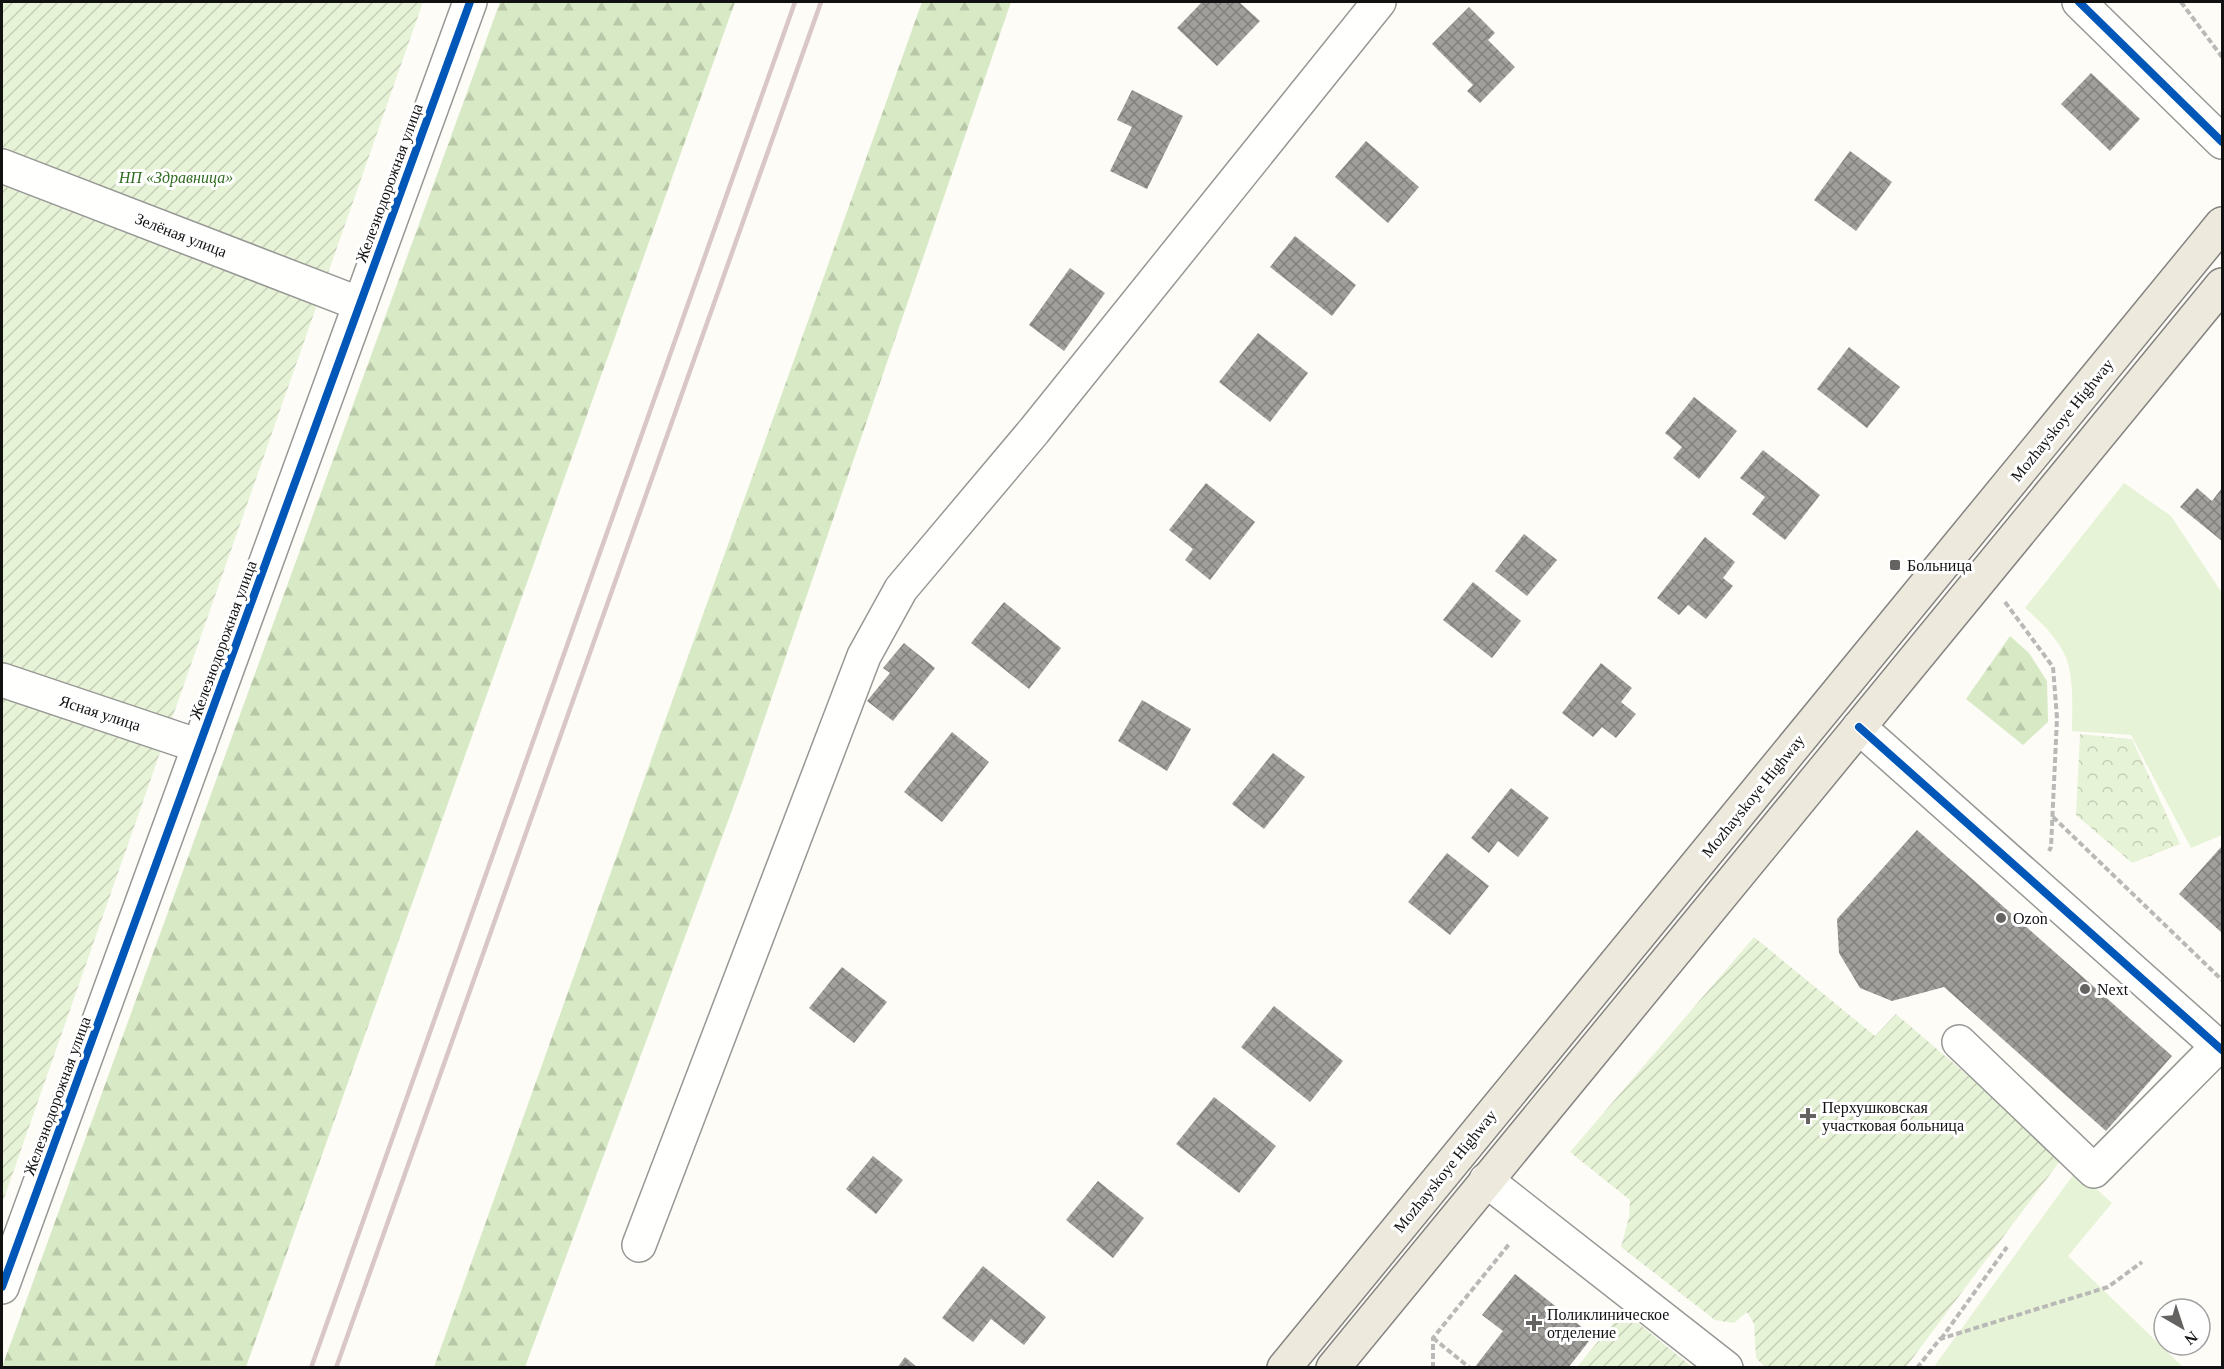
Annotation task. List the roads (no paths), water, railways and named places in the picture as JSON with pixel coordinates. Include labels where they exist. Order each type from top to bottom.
[{"type":"main road","name":"Mozhayskoye Highway","points":[[1284,1368],[2223,224]]},
{"type":"main road","points":[[1333,1368],[2223,285]]},
{"type":"street","name":"Железнодорожная улица","points":[[2,1287],[11,1232],[199,746],[470,2]]},
{"type":"street","points":[[639,1245],[864,656],[901,589],[1034,431],[1379,2]]},
{"type":"street","points":[[2079,2],[2223,142]]},
{"type":"street","name":"Зелёная улица","points":[[2,166],[360,304]]},
{"type":"street","name":"Ясная улица","points":[[2,680],[199,746]]},
{"type":"street","points":[[1859,727],[2220,1048],[2094,1171],[1959,1042]]},
{"type":"street","points":[[1486,1180],[1726,1368]]},
{"type":"railway","points":[[311,1368],[795,2]]},
{"type":"railway","points":[[336,1368],[821,2]]},
{"type":"place","name":"Больница","points":[[1895,565]]},
{"type":"place","name":"Ozon","points":[[2001,918]]},
{"type":"place","name":"Next","points":[[2085,989]]},
{"type":"place","name":"Перхушковская участковая больница","points":[[1808,1116]]},
{"type":"place","name":"Поликлиническое отделение","points":[[1534,1323]]},
{"type":"park label","name":"НП «Здравница»","points":[[176,177]]}]
